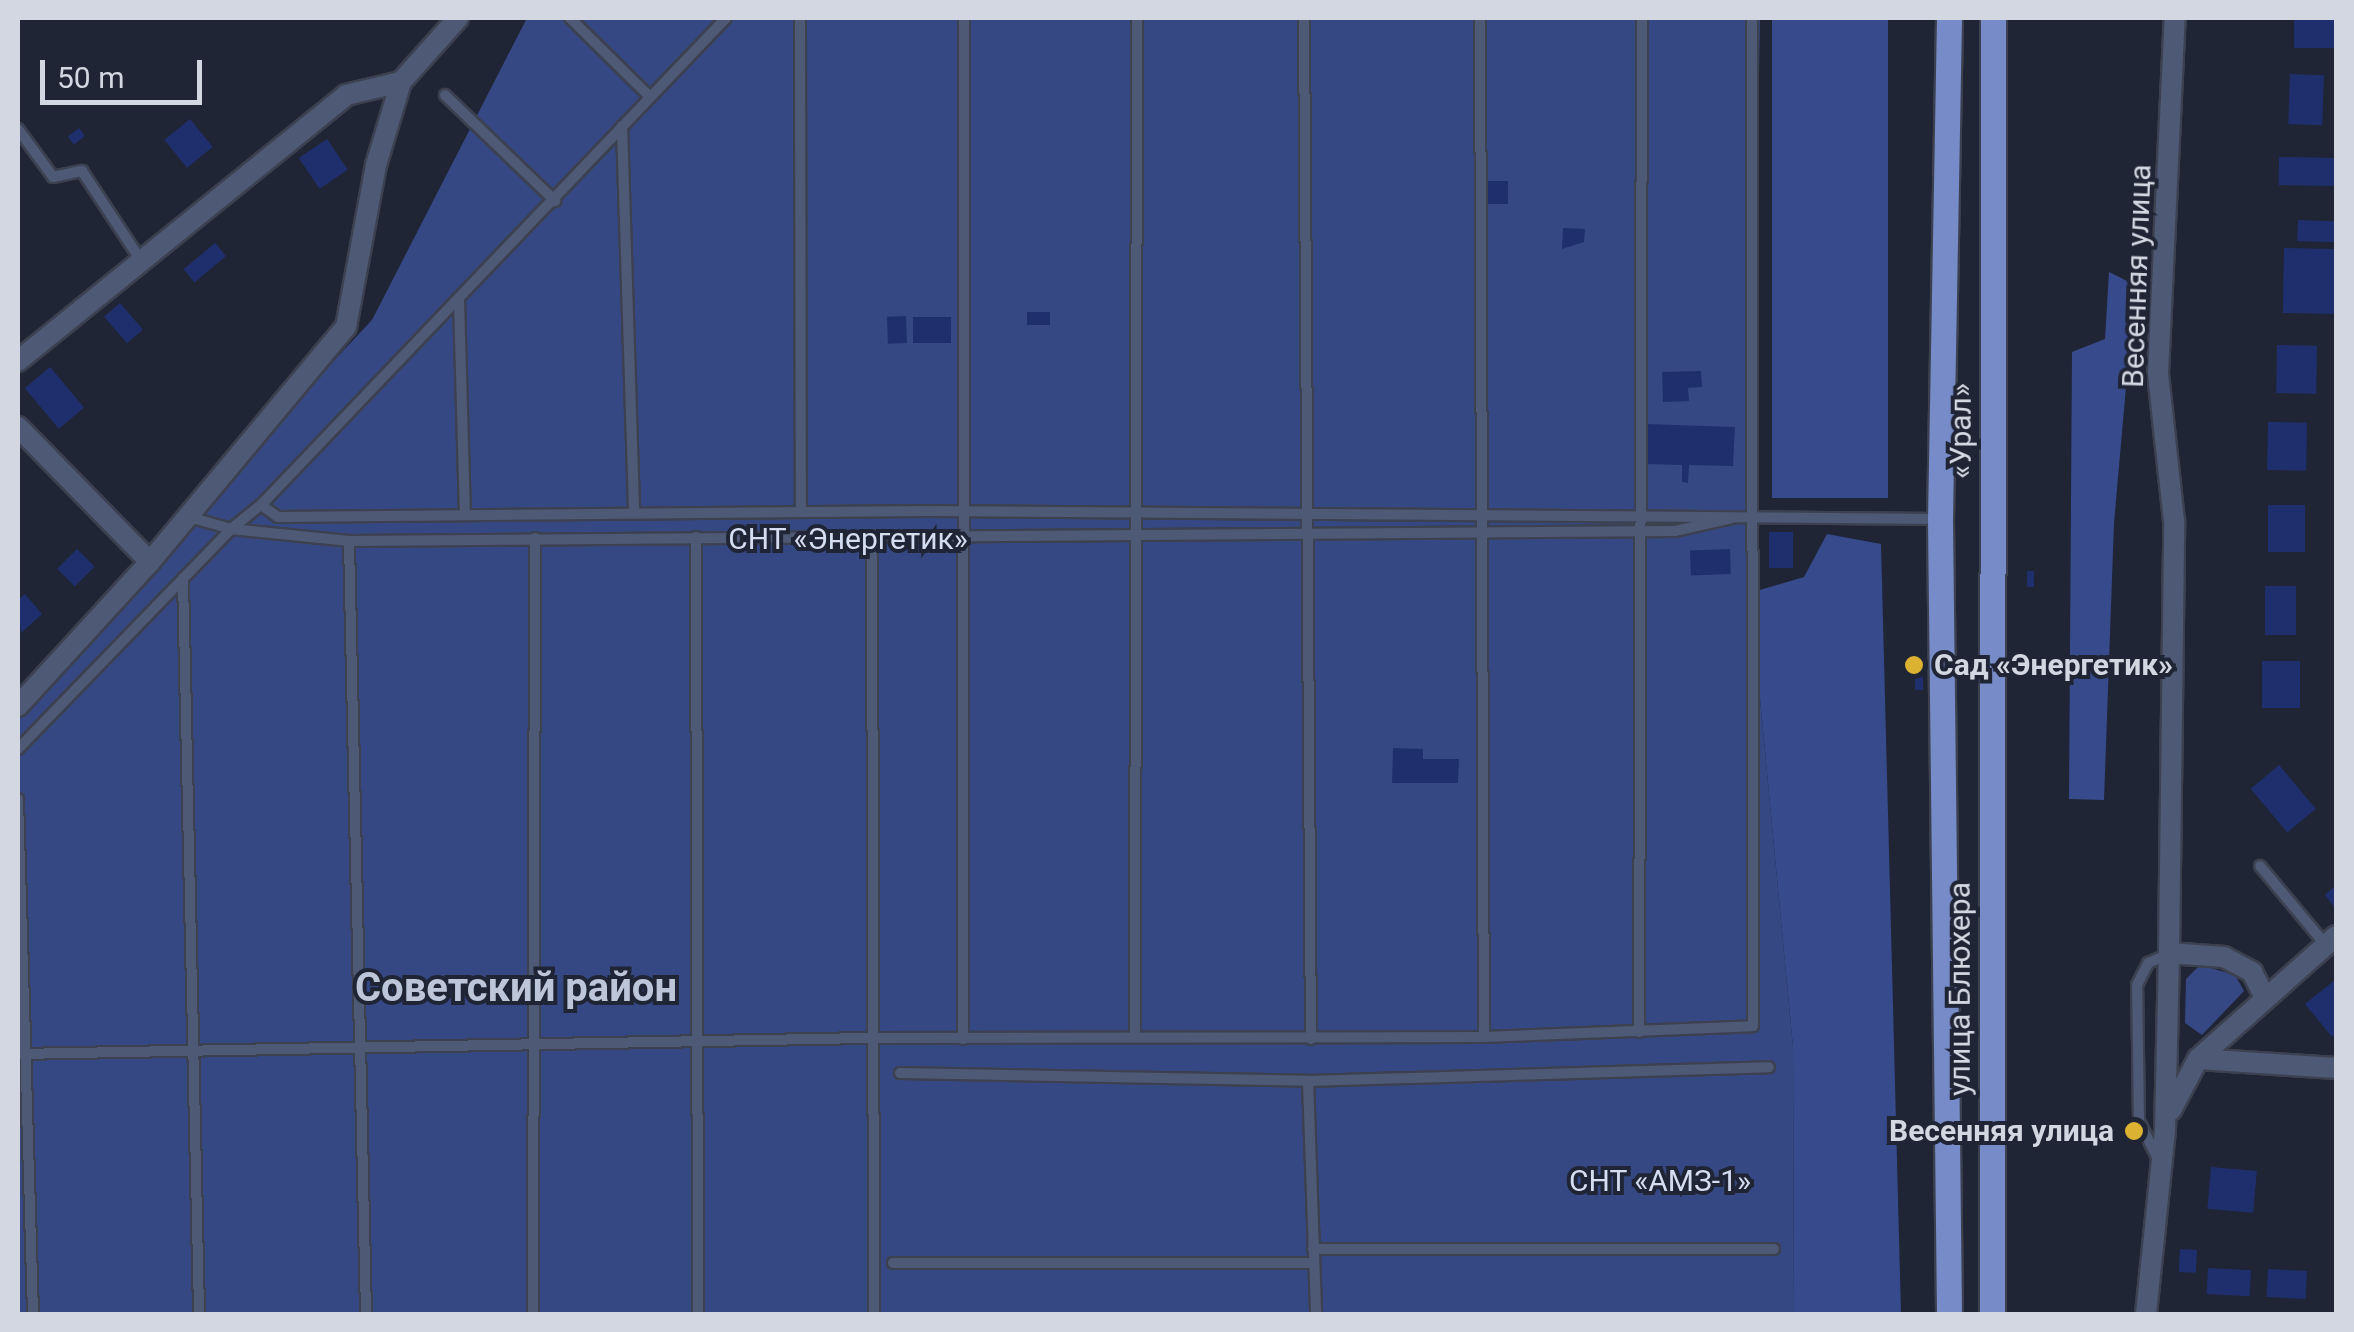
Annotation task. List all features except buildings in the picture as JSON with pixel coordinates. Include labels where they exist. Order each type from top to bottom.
[{"type":"main road","name":"«Урал»","points":[[1944,847],[1940,520],[1949,18]]},
{"type":"main road","name":"«Урал»","points":[[1993,844],[1994,18]]},
{"type":"main road","name":"улица Блюхера","points":[[1992,1314],[1993,844]]},
{"type":"main road","name":"улица Блюхера","points":[[1944,847],[1949,1314]]},
{"type":"street","points":[[18,706],[150,562],[183,515],[346,327],[376,166],[401,82],[458,18]]},
{"type":"street","name":"Весенняя улица","points":[[2146,1314],[2165,1131],[2170,953],[2174,521],[2158,373],[2176,18]]},
{"type":"street","points":[[18,360],[346,95],[401,82]]},
{"type":"street","points":[[18,427],[150,562]]},
{"type":"street","points":[[2165,1131],[2177,1089],[2198,1059],[2331,941]]},
{"type":"street","points":[[2170,953],[2224,956],[2252,972],[2266,999]]},
{"type":"street","points":[[2198,1059],[2336,1068]]},
{"type":"lane","points":[[570,18],[648,95]]},
{"type":"lane","points":[[18,749],[555,202],[648,95],[726,18]]},
{"type":"lane","points":[[800,18],[801,512]]},
{"type":"lane","points":[[964,18],[964,1039]]},
{"type":"lane","points":[[1135,1037],[1137,18]]},
{"type":"lane","points":[[1304,18],[1311,1039]]},
{"type":"lane","points":[[1480,18],[1484,1037]]},
{"type":"lane","points":[[1639,1032],[1642,18]]},
{"type":"lane","points":[[23,1054],[870,1038],[1484,1037],[1753,1026],[1752,18]]},
{"type":"lane","points":[[445,94],[555,202]]},
{"type":"lane","points":[[622,125],[634,514]]},
{"type":"lane","points":[[18,129],[52,177],[82,171],[140,258]]},
{"type":"lane","points":[[459,301],[465,515]]},
{"type":"lane","points":[[261,505],[278,517],[964,510],[1940,520]]},
{"type":"lane","points":[[183,515],[231,529],[349,541],[1675,532],[1732,518]]},
{"type":"lane","points":[[872,536],[870,1038],[874,1314]]},
{"type":"lane","points":[[696,537],[694,1043],[698,1314]]},
{"type":"lane","points":[[533,1314],[535,538]]},
{"type":"lane","points":[[349,541],[365,1048],[366,1314]]},
{"type":"lane","points":[[184,578],[199,1314]]},
{"type":"lane","points":[[18,799],[33,1314]]},
{"type":"lane","points":[[2260,866],[2331,941]]},
{"type":"lane","points":[[2162,1166],[2138,1121],[2137,985],[2148,964],[2170,953]]},
{"type":"lane","points":[[900,1072],[1308,1082],[1768,1068]]},
{"type":"lane","points":[[1308,1082],[1316,1314]]},
{"type":"lane","points":[[1314,1249],[1774,1249]]},
{"type":"lane","points":[[893,1263],[1314,1263]]},
{"type":"green space","name":"СНТ «Энергетик»","points":[[527,18],[1760,18],[1750,593],[1793,1047],[1794,1314],[18,1314],[18,698],[372,320]]},
{"type":"green space","points":[[2200,965],[2235,975],[2244,991],[2202,1035],[2185,1023],[2186,979]]},
{"type":"shaded area","points":[[1772,18],[1888,18],[1888,498],[1772,498]]},
{"type":"shaded area","points":[[2109,272],[2135,285],[2114,523],[2104,800],[2069,799],[2072,352],[2105,339]]},
{"type":"shaded area","points":[[1827,534],[1881,544],[1901,1314],[1794,1314],[1793,1047],[1750,593],[1804,577]]},
{"type":"place","name":"Сад «Энергетик»","points":[[1914,665]]},
{"type":"place","name":"Весенняя улица","points":[[2134,1131]]},
{"type":"district","name":"Советский район","points":[[516,988]]},
{"type":"park label","name":"СНТ «АМЗ-1»","points":[[1660,1181]]}]
